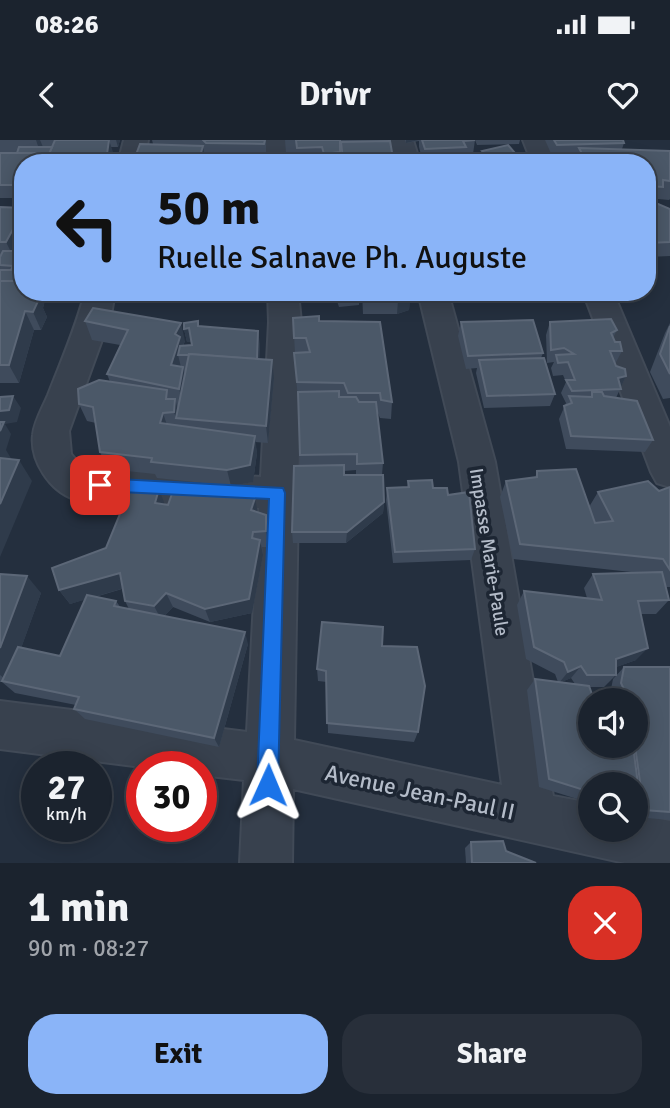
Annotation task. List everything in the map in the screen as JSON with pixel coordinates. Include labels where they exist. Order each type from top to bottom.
[{"type":"street","points":[[98,301],[51,431],[53,459],[74,484],[277,493]]},
{"type":"street","points":[[266,863],[284,301]]},
{"type":"street","name":"Impasse Marie-Paule","points":[[435,301],[477,462],[531,816]]},
{"type":"street","points":[[602,301],[670,469]]},
{"type":"street","name":"Avenue Jean-Paul II","points":[[0,725],[268,759],[578,826]]},
{"type":"street","name":"Avenue Jean-Paul II","points":[[648,842],[670,847]]},
{"type":"building","points":[[55,140],[109,140],[107,154],[49,154]]},
{"type":"building","points":[[203,140],[265,140],[264,144],[206,143]]},
{"type":"building","points":[[296,140],[340,140],[340,152],[324,154],[322,147],[297,148]]},
{"type":"building","points":[[422,140],[475,140],[463,141],[466,147],[425,149]]},
{"type":"building","points":[[554,140],[623,140],[624,143],[557,145]]},
{"type":"building","points":[[390,141],[392,154],[342,154],[341,142]]},
{"type":"building","points":[[140,144],[203,146],[201,154],[136,154]]},
{"type":"building","points":[[508,145],[515,153],[485,154],[482,151]]},
{"type":"building","points":[[19,147],[52,147],[49,154],[17,153]]},
{"type":"building","points":[[579,148],[670,151],[670,181],[663,180],[663,187],[656,186],[656,154],[582,154]]},
{"type":"building","points":[[0,153],[35,153],[14,154],[14,185],[0,185]]},
{"type":"building","points":[[656,203],[670,209],[670,242],[656,243]]},
{"type":"building","points":[[0,207],[14,208],[14,227],[6,242],[0,242]]},
{"type":"building","points":[[3,251],[14,251],[14,281],[0,281],[0,270],[11,270],[13,266],[0,265]]},
{"type":"building","points":[[0,281],[14,281],[14,301],[38,301],[33,312],[25,311],[9,365],[0,365]]},
{"type":"building","points":[[93,308],[181,323],[175,334],[180,337],[171,365],[183,367],[179,389],[107,374],[128,330],[85,321]]},
{"type":"building","points":[[319,316],[319,321],[380,322],[392,402],[381,400],[380,393],[348,393],[344,383],[297,382],[294,353],[310,352],[306,338],[294,338],[293,318]]},
{"type":"building","points":[[611,319],[617,330],[611,333],[615,342],[620,342],[622,351],[610,351],[616,366],[625,369],[626,376],[618,378],[621,389],[572,391],[566,380],[575,380],[568,362],[558,363],[556,355],[574,354],[564,348],[551,350],[550,322]]},
{"type":"building","points":[[533,320],[543,353],[468,356],[461,322]]},
{"type":"building","points":[[198,321],[198,326],[258,331],[257,359],[178,355],[180,346],[192,345],[189,328],[184,329],[184,323]]},
{"type":"building","points":[[670,326],[670,374],[660,354]]},
{"type":"building","points":[[189,354],[272,360],[266,426],[176,418]]},
{"type":"building","points":[[544,358],[555,394],[487,396],[479,360]]},
{"type":"building","points":[[99,380],[167,390],[166,399],[175,399],[174,412],[163,413],[160,423],[255,436],[250,465],[227,470],[151,462],[152,458],[100,452],[93,407],[79,404],[78,389]]},
{"type":"building","points":[[339,391],[339,397],[356,397],[359,402],[376,402],[383,463],[357,464],[357,454],[300,455],[298,392]]},
{"type":"building","points":[[592,392],[637,401],[653,440],[571,436],[564,406],[572,403],[569,396],[592,397]]},
{"type":"building","points":[[13,396],[9,410],[0,411],[0,397]]},
{"type":"building","points":[[0,458],[19,460],[0,504]]},
{"type":"building","points":[[344,465],[344,475],[383,475],[384,502],[347,532],[292,532],[294,466]]},
{"type":"building","points":[[576,469],[595,523],[613,521],[598,492],[648,481],[659,491],[670,487],[670,570],[663,559],[520,544],[506,481],[537,477],[537,471]]},
{"type":"building","points":[[432,480],[433,488],[447,488],[448,495],[469,492],[475,549],[395,552],[387,488],[409,487],[408,481]]},
{"type":"building","points":[[131,487],[159,489],[155,503],[168,505],[173,491],[255,498],[251,510],[266,515],[266,531],[253,532],[252,538],[260,540],[249,599],[205,609],[166,593],[154,606],[125,601],[120,573],[59,590],[52,568],[106,548]]},
{"type":"building","points":[[662,572],[669,600],[638,601],[648,648],[616,659],[616,675],[587,675],[581,666],[568,672],[564,662],[534,647],[524,591],[602,600],[593,574]]},
{"type":"building","points":[[0,574],[27,576],[0,648]]},
{"type":"building","points":[[87,595],[116,601],[114,606],[245,632],[214,738],[74,709],[79,697],[2,681],[18,647],[60,656]]},
{"type":"building","points":[[322,622],[383,627],[382,646],[417,647],[425,686],[418,732],[327,723],[326,671],[317,669]]},
{"type":"building","points":[[624,667],[670,667],[670,812],[648,810],[648,772],[639,772],[637,758],[648,758],[648,688],[623,688],[621,683]]},
{"type":"building","points":[[535,679],[589,686],[590,688],[578,688],[578,758],[635,758],[636,772],[578,772],[578,788],[549,779]]},
{"type":"building","points":[[503,841],[506,851],[536,863],[472,863],[471,842]]},
{"type":"route","points":[[100,485],[277,493],[268,785]]}]
